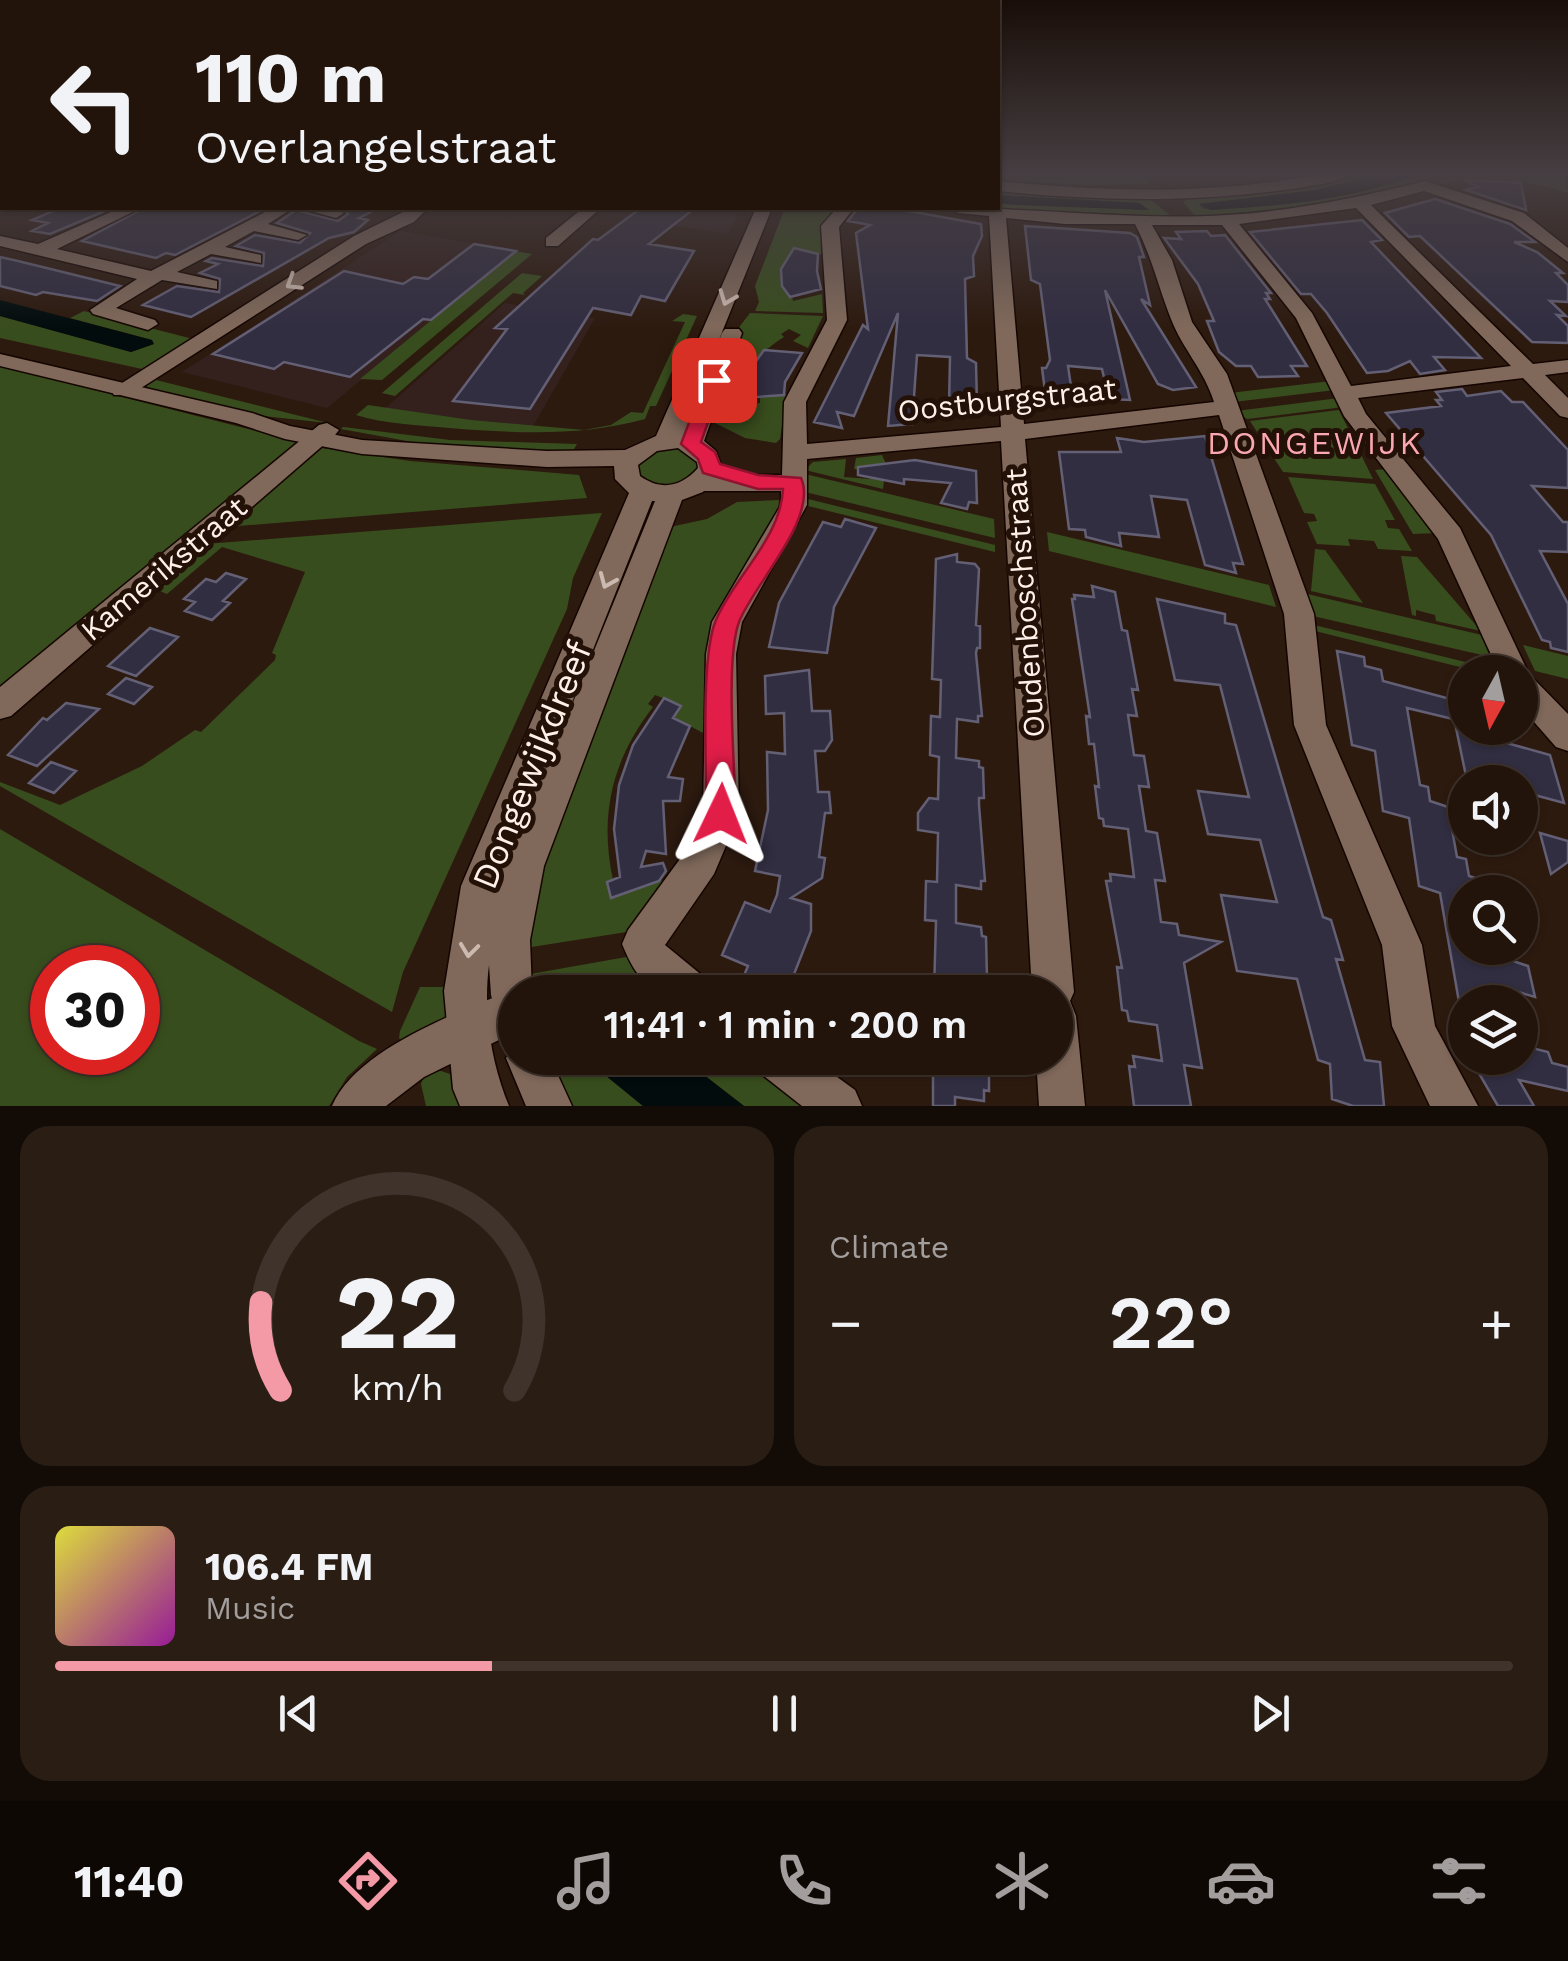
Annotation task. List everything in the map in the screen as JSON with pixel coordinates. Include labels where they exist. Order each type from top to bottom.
[{"type":"street","points":[[40,250],[94,226]]},
{"type":"street","points":[[148,324],[100,310],[156,275],[251,226],[298,235]]},
{"type":"street","points":[[122,390],[389,226]]},
{"type":"street","points":[[552,242],[572,226]]},
{"type":"street","points":[[678,442],[758,226]]},
{"type":"street","points":[[678,442],[773,226]]},
{"type":"street","points":[[666,975],[654,966],[642,944],[714,840],[721,814],[721,654],[727,622],[794,504],[795,402],[837,320],[830,226]]},
{"type":"street","name":"Oudenboschstraat","points":[[999,226],[1052,975]]},
{"type":"street","points":[[1144,226],[1163,260],[1182,322],[1216,374],[1299,614],[1310,725],[1402,944],[1407,962],[1409,1012],[1416,1033],[1454,1106]]},
{"type":"street","points":[[1231,226],[1304,317],[1356,416],[1450,534],[1506,655]]},
{"type":"street","points":[[1382,226],[1568,412]]},
{"type":"street","points":[[1529,226],[1568,257]]},
{"type":"street","points":[[0,241],[210,285]]},
{"type":"street","points":[[208,248],[255,259]]},
{"type":"street","points":[[0,360],[362,447],[547,459],[663,478],[793,483]]},
{"type":"street","points":[[1345,393],[1568,366]]},
{"type":"street","name":"Oostburgstraat","points":[[793,453],[1012,433],[1227,407]]},
{"type":"street","name":"Kamerikstraat","points":[[0,706],[322,435]]},
{"type":"street","points":[[678,442],[708,456],[663,478],[645,446],[678,442]]},
{"type":"street","name":"Dongewijkdreef","points":[[509,975],[511,921],[525,866],[663,478]]},
{"type":"street","name":"Dongewijkdreef","points":[[486,1106],[475,1088],[466,1034],[465,992],[480,886],[663,478]]},
{"type":"street","points":[[1538,704],[1568,736]]},
{"type":"street","points":[[355,1106],[384,1076],[401,1065],[498,1019]]},
{"type":"street","points":[[535,1075],[549,1106]]},
{"type":"street","points":[[798,1075],[839,1106]]},
{"type":"street","points":[[1060,1075],[1062,1106]]},
{"type":"shaded area","points":[[672,226],[732,226],[728,234]]},
{"type":"shaded area","points":[[401,231],[516,251],[327,408],[182,372]]},
{"type":"shaded area","points":[[0,300],[152,340],[154,344],[131,352],[0,316]]},
{"type":"shaded area","points":[[505,303],[595,318],[532,428],[382,411]]},
{"type":"shaded area","points":[[605,1075],[704,1075],[744,1106],[643,1106]]},
{"type":"green space","points":[[778,226],[825,226],[823,255],[794,248],[785,264],[793,301],[822,294],[823,313],[755,311],[759,302],[755,286]]},
{"type":"green space","points":[[515,251],[532,254],[382,380],[360,379]]},
{"type":"green space","points":[[522,273],[542,276],[525,295],[513,293],[395,396],[382,393]]},
{"type":"green space","points":[[84,311],[193,339],[154,366],[142,369],[0,338],[0,316],[131,352],[153,344],[152,340],[70,318]]},
{"type":"green space","points":[[750,313],[823,316],[808,348],[793,341],[801,335],[789,329],[781,334],[784,337],[768,348],[752,369],[747,397],[739,398],[740,404],[760,403],[760,396],[787,394],[780,439],[776,443],[745,438],[711,421],[714,412],[708,411],[740,326]]},
{"type":"green space","points":[[683,314],[697,316],[656,406],[650,406],[645,419],[585,430],[611,425],[631,412],[643,413],[685,322],[672,321]]},
{"type":"green space","points":[[0,366],[303,443],[0,701]]},
{"type":"green space","points":[[148,378],[328,423],[253,415],[159,393],[147,387]]},
{"type":"green space","points":[[1331,381],[1335,390],[1233,402],[1230,393]]},
{"type":"green space","points":[[1339,398],[1343,407],[1247,419],[1236,411]]},
{"type":"green space","points":[[368,405],[471,420],[583,430],[474,430],[356,415]]},
{"type":"green space","points":[[1339,410],[1373,479],[1283,472],[1250,421]]},
{"type":"green space","points":[[343,427],[450,440],[577,444],[573,451],[429,445]]},
{"type":"green space","points":[[322,448],[410,461],[579,475],[587,498],[225,527]]},
{"type":"green space","points":[[679,449],[696,458],[699,469],[677,484],[663,486],[639,477],[639,462],[656,451]]},
{"type":"green space","points":[[882,455],[886,464],[883,489],[805,470],[813,462],[846,459],[844,477],[870,479],[871,470],[854,469],[856,458]]},
{"type":"green space","points":[[1387,469],[1438,533],[1413,534],[1375,470]]},
{"type":"green space","points":[[805,474],[994,519],[995,538],[805,492]]},
{"type":"green space","points":[[1288,477],[1375,484],[1395,520],[1385,520],[1388,528],[1399,529],[1412,551],[1378,549],[1374,541],[1348,539],[1350,546],[1317,544],[1307,522],[1317,521],[1314,514],[1304,513]]},
{"type":"green space","points":[[808,499],[995,545],[995,552],[804,505]]},
{"type":"green space","points":[[779,500],[777,515],[716,616],[705,734],[673,717],[680,705],[655,695],[648,704],[653,707],[627,747],[612,789],[608,833],[613,880],[607,882],[611,898],[666,879],[633,931],[519,949],[521,917],[670,527],[707,519],[737,502]]},
{"type":"green space","points":[[602,513],[573,578],[567,609],[403,972],[392,1012],[0,786],[0,782],[60,805],[142,766],[195,730],[201,732],[275,660],[272,653],[305,572],[222,547],[167,594],[155,589],[205,544]]},
{"type":"green space","points":[[1047,532],[1269,585],[1276,607],[1049,551]]},
{"type":"green space","points":[[1315,549],[1325,550],[1363,603],[1311,591]]},
{"type":"green space","points":[[1401,556],[1417,557],[1481,631],[1436,621],[1435,615],[1416,610],[1416,616],[1412,615]]},
{"type":"green space","points":[[1303,593],[1486,636],[1494,655],[1482,655],[1313,616]]},
{"type":"green space","points":[[1314,625],[1448,658],[1448,664],[1315,631]]},
{"type":"green space","points":[[1523,645],[1568,656],[1568,679],[1538,672],[1538,655],[1528,655]]},
{"type":"green space","points":[[0,829],[377,1049],[347,1077],[329,1106],[0,1106]]},
{"type":"green space","points":[[632,956],[637,975],[525,975]]},
{"type":"green space","points":[[420,987],[457,987],[443,1021],[406,1047],[399,1038],[400,1031]]},
{"type":"green space","points":[[441,1071],[459,1077],[478,1106],[426,1106],[421,1084],[425,1072]]},
{"type":"green space","points":[[546,1075],[605,1075],[643,1106],[563,1106]]},
{"type":"green space","points":[[704,1075],[761,1075],[802,1106],[744,1106]]},
{"type":"building","points":[[43,226],[70,226],[50,234],[32,231]]},
{"type":"building","points":[[111,226],[232,226],[175,255],[166,253],[156,258],[82,241]]},
{"type":"building","points":[[286,226],[361,226],[354,232],[329,238],[191,317],[143,305],[177,286],[219,292],[220,279],[200,273],[218,264],[206,261],[212,258],[263,266],[264,253],[236,246],[255,235],[300,243],[310,233]]},
{"type":"building","points":[[617,226],[672,226],[649,244],[694,251],[665,301],[641,296],[631,315],[593,308],[530,409],[453,401],[507,329],[495,328],[593,239],[598,240]]},
{"type":"building","points":[[869,226],[981,226],[982,236],[973,256],[974,276],[965,279],[967,358],[976,363],[977,403],[973,402],[973,409],[949,407],[950,357],[917,355],[912,424],[888,426],[898,313],[854,416],[837,412],[842,428],[814,422],[863,325],[868,329],[856,233]]},
{"type":"building","points":[[1025,226],[1130,233],[1137,237],[1144,257],[1139,257],[1150,305],[1141,299],[1196,387],[1173,390],[1158,384],[1105,290],[1130,400],[1109,399],[1102,369],[1068,366],[1073,400],[1050,398],[1045,391],[1042,368],[1050,360],[1040,284],[1031,280]]},
{"type":"building","points":[[1310,226],[1368,226],[1382,240],[1371,242],[1481,358],[1434,357],[1445,370],[1420,374],[1410,361],[1388,371],[1367,373],[1327,313],[1311,294],[1301,294],[1250,232]]},
{"type":"building","points":[[1398,226],[1512,226],[1535,242],[1514,242],[1537,252],[1563,273],[1556,273],[1568,285],[1568,302],[1550,301],[1566,316],[1557,315],[1568,326],[1568,343],[1532,342],[1420,236],[1409,237]]},
{"type":"building","points":[[1207,231],[1211,236],[1225,235],[1271,293],[1266,293],[1270,299],[1265,299],[1307,366],[1291,366],[1298,376],[1258,377],[1251,366],[1236,366],[1219,352],[1207,321],[1214,321],[1198,284],[1164,238],[1181,239],[1176,232]]},
{"type":"building","points":[[474,244],[516,251],[431,320],[423,319],[350,377],[284,362],[274,369],[213,354],[344,271],[403,284],[414,277],[428,279]]},
{"type":"building","points":[[794,248],[818,254],[821,289],[790,297],[782,286],[781,269]]},
{"type":"building","points":[[0,257],[120,286],[97,301],[43,292],[36,295],[0,286]]},
{"type":"building","points":[[764,350],[802,353],[785,382],[784,395],[742,398],[751,368]]},
{"type":"building","points":[[1462,389],[1467,396],[1501,391],[1512,402],[1523,402],[1568,450],[1568,488],[1532,486],[1563,522],[1568,522],[1568,552],[1540,551],[1568,604],[1568,652],[1551,648],[1550,642],[1542,640],[1491,535],[1386,413],[1441,406],[1436,392]]},
{"type":"building","points":[[1205,436],[1243,564],[1233,563],[1236,573],[1205,565],[1187,500],[1151,496],[1159,537],[1119,533],[1121,546],[1086,537],[1085,530],[1069,529],[1059,452],[1121,452],[1117,438],[1144,442]]},
{"type":"building","points":[[915,460],[976,471],[977,503],[969,502],[967,509],[941,503],[951,483],[904,479],[904,484],[858,475],[858,467]]},
{"type":"building","points":[[845,519],[876,528],[834,607],[827,653],[769,647],[779,603],[823,522],[841,527]]},
{"type":"building","points":[[957,554],[957,562],[975,564],[979,569],[976,625],[980,626],[980,648],[976,653],[982,716],[978,716],[978,722],[957,719],[956,758],[979,761],[983,768],[984,798],[979,798],[979,805],[985,881],[981,881],[981,889],[956,885],[956,923],[981,927],[982,936],[986,937],[987,975],[934,975],[936,921],[925,920],[926,881],[937,882],[938,833],[918,830],[918,813],[929,798],[938,799],[939,757],[930,755],[931,716],[940,717],[941,680],[932,679],[936,559]]},
{"type":"building","points":[[226,573],[246,579],[223,601],[230,603],[212,620],[185,611],[195,602],[184,599],[206,579],[216,582]]},
{"type":"building","points":[[1092,586],[1115,592],[1122,630],[1127,631],[1138,690],[1132,689],[1137,716],[1128,715],[1134,755],[1144,756],[1149,787],[1139,786],[1146,831],[1157,833],[1165,881],[1155,880],[1161,922],[1177,924],[1179,935],[1221,942],[1184,963],[1202,1068],[1184,1065],[1191,1106],[1134,1106],[1129,1066],[1135,1067],[1133,1056],[1162,1061],[1157,1025],[1129,1021],[1127,1011],[1122,1010],[1117,967],[1122,968],[1106,881],[1111,881],[1110,874],[1134,877],[1128,829],[1104,826],[1099,818],[1094,744],[1089,744],[1086,716],[1090,717],[1072,599],[1074,595],[1094,597]]},
{"type":"building","points":[[1157,599],[1225,614],[1225,623],[1236,625],[1323,917],[1331,920],[1343,960],[1336,959],[1365,1060],[1380,1062],[1384,1106],[1353,1106],[1332,1099],[1330,1064],[1318,1060],[1297,979],[1237,971],[1221,895],[1277,902],[1260,840],[1208,834],[1198,791],[1249,797],[1220,685],[1175,680]]},
{"type":"building","points":[[150,628],[178,637],[136,676],[108,666]]},
{"type":"building","points":[[1337,651],[1364,657],[1365,666],[1381,670],[1383,681],[1448,698],[1448,718],[1407,708],[1420,785],[1428,787],[1430,801],[1448,807],[1448,855],[1466,859],[1469,875],[1448,875],[1448,939],[1440,893],[1419,886],[1409,818],[1383,811],[1375,751],[1352,745]]},
{"type":"building","points":[[809,670],[812,711],[830,711],[832,740],[825,751],[815,751],[818,792],[829,792],[831,813],[825,813],[819,857],[825,858],[822,878],[791,898],[811,904],[811,931],[794,975],[744,975],[748,966],[722,955],[745,902],[770,912],[780,876],[755,871],[768,810],[767,752],[785,754],[784,713],[766,714],[765,676]]},
{"type":"building","points":[[126,678],[152,687],[134,704],[108,694]]},
{"type":"building","points":[[664,698],[681,706],[673,718],[690,726],[668,777],[683,779],[680,801],[663,801],[666,854],[646,851],[641,867],[663,863],[666,871],[659,881],[611,898],[607,882],[620,877],[614,829],[619,785],[633,745]]},
{"type":"building","points":[[66,703],[99,709],[37,766],[8,755],[43,718],[47,720]]},
{"type":"building","points":[[1460,745],[1514,745],[1550,755],[1564,803],[1538,796],[1538,765],[1464,765]]},
{"type":"building","points":[[51,762],[76,771],[54,793],[29,783]]},
{"type":"building","points":[[1540,833],[1568,841],[1568,862],[1551,874]]},
{"type":"building","points":[[1453,965],[1525,965],[1532,985],[1456,985]]},
{"type":"building","points":[[1538,1050],[1548,1052],[1552,1063],[1568,1067],[1568,1091],[1519,1080],[1534,1106],[1498,1106],[1480,1075],[1538,1075]]},
{"type":"building","points":[[933,1075],[989,1075],[989,1091],[984,1090],[984,1101],[955,1097],[955,1106],[933,1106]]},
{"type":"district","name":"DONGEWIJK","points":[[1315,443]]},
{"type":"route","points":[[714,380],[691,444],[708,456],[710,468],[758,482],[793,483],[794,496],[789,517],[727,622],[721,654],[721,814]]}]
